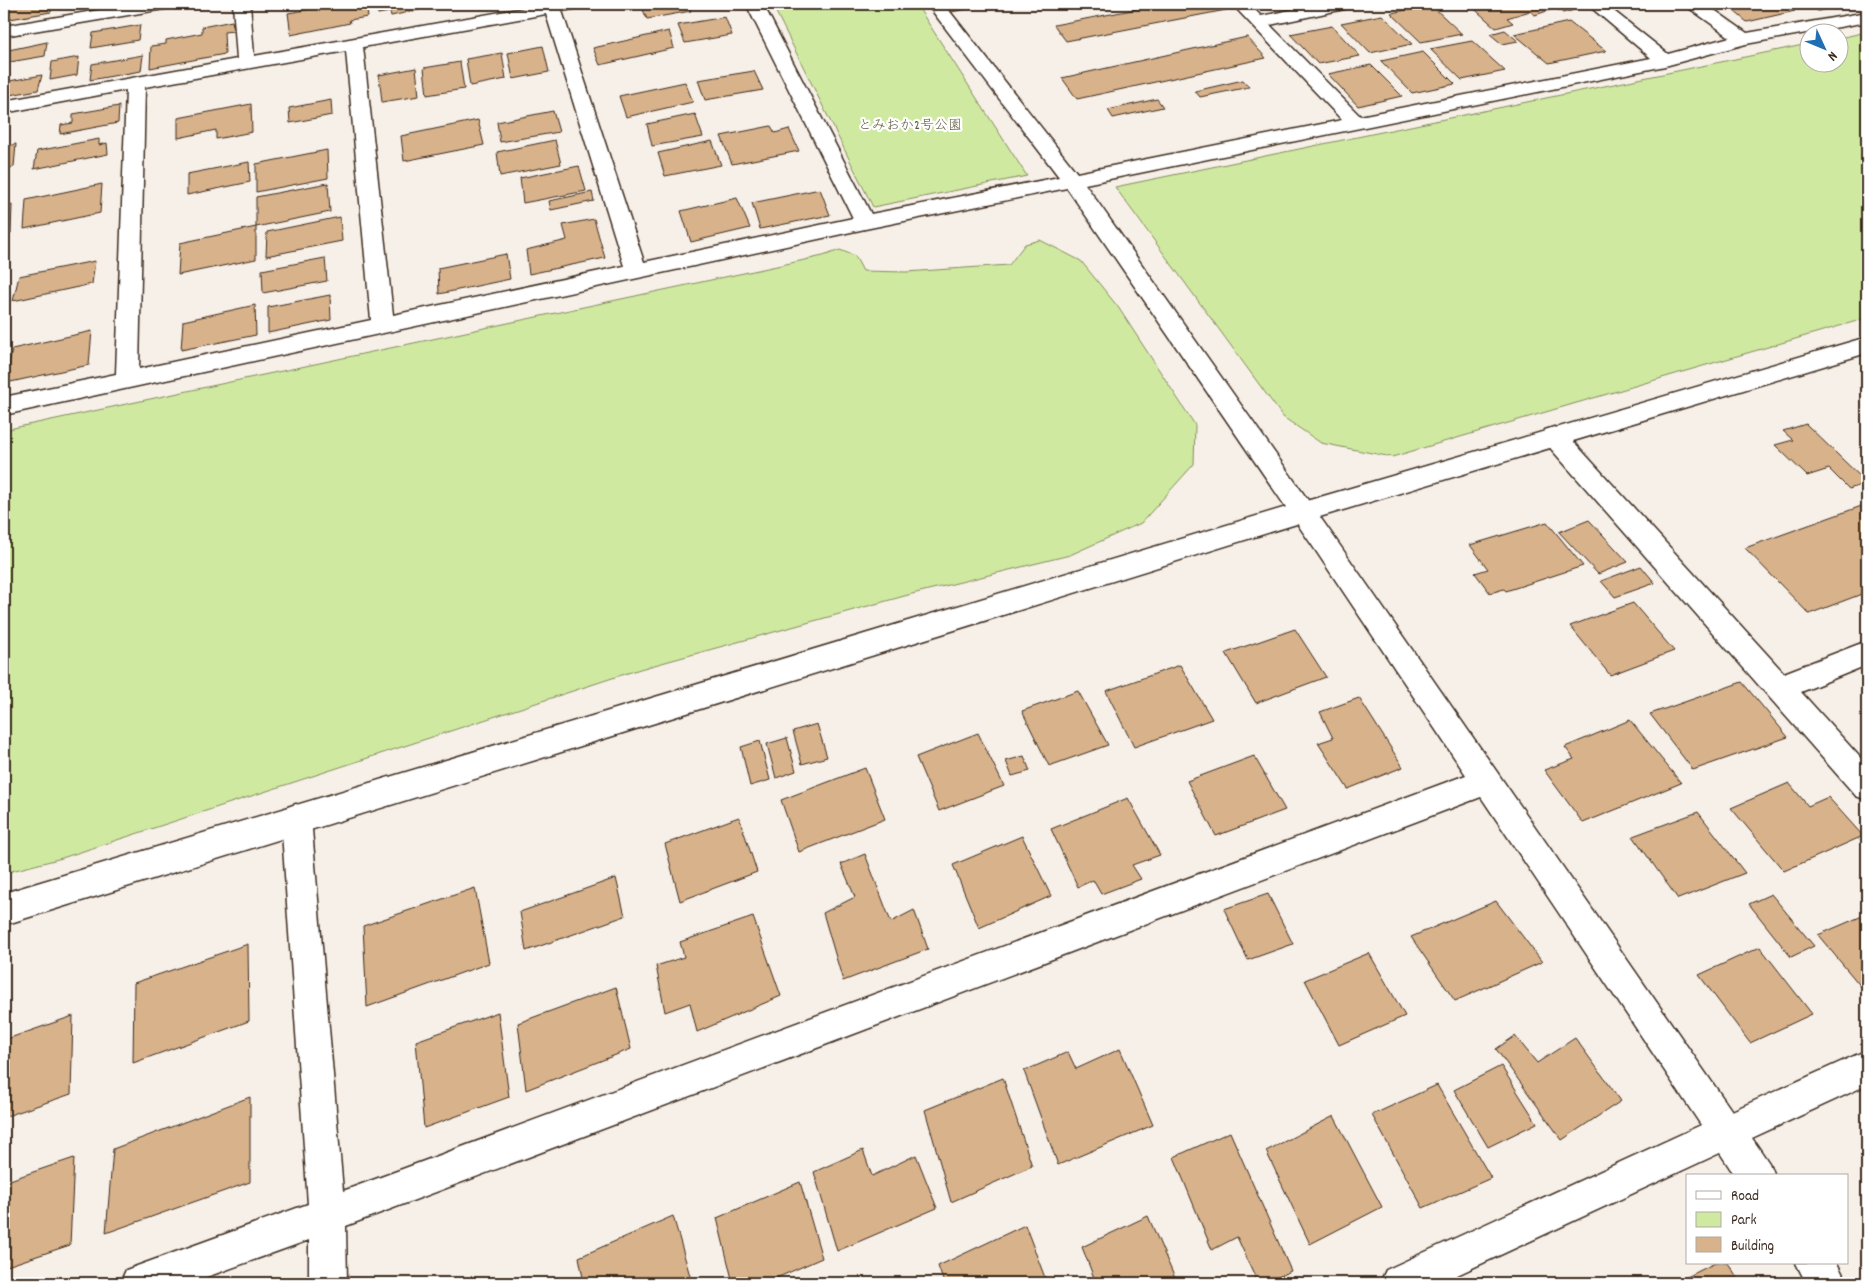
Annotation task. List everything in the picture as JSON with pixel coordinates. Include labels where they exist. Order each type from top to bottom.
[{"type":"street","points":[[4,31],[164,4]]},
{"type":"street","points":[[241,4],[246,63]]},
{"type":"street","points":[[4,107],[572,4]]},
{"type":"street","points":[[754,4],[865,222]]},
{"type":"street","points":[[935,4],[1072,180],[1303,512],[1755,1174]]},
{"type":"street","points":[[1240,4],[1356,123]]},
{"type":"street","points":[[1257,22],[1343,4]]},
{"type":"street","points":[[1595,4],[1664,60]]},
{"type":"street","points":[[1695,4],[1744,39]]},
{"type":"street","points":[[552,8],[636,271]]},
{"type":"street","points":[[4,406],[865,222],[1664,60],[1744,39],[1867,17]]},
{"type":"street","points":[[354,43],[383,325]]},
{"type":"street","points":[[127,380],[136,83]]},
{"type":"street","points":[[4,909],[296,818],[1554,436],[1867,345]]},
{"type":"street","points":[[1554,436],[1867,786]]},
{"type":"street","points":[[1780,687],[1867,653]]},
{"type":"street","points":[[139,1283],[327,1216],[1487,782]]},
{"type":"street","points":[[296,818],[327,1216],[328,1283]]},
{"type":"street","points":[[1399,1283],[1867,1067]]},
{"type":"street","points":[[1816,1264],[1828,1283]]},
{"type":"green space","name":"とみおか2号公園","points":[[772,4],[916,4],[1027,176],[873,207]]},
{"type":"green space","points":[[1867,32],[1867,318],[1392,457],[1321,443],[1283,417],[1115,187],[1798,46],[1798,72],[1848,72],[1848,36]]},
{"type":"green space","points":[[1040,240],[1081,261],[1118,307],[1195,425],[1194,464],[1141,523],[1070,555],[908,595],[640,669],[62,858],[4,873],[4,430],[772,267],[823,256],[840,250],[855,256],[863,271],[906,272],[1009,265],[1025,244]]},
{"type":"building","points":[[4,4],[52,4],[51,12],[4,20]]},
{"type":"building","points":[[341,4],[366,4],[368,17],[349,20],[350,23],[291,35],[288,13]]},
{"type":"building","points":[[376,4],[435,4],[436,6],[391,16],[390,12],[378,14]]},
{"type":"building","points":[[688,4],[691,11],[647,19],[641,5]]},
{"type":"building","points":[[945,4],[994,4],[951,12]]},
{"type":"building","points":[[1163,4],[1221,4],[1226,10],[1066,41],[1054,25]]},
{"type":"building","points":[[1469,4],[1500,4],[1503,6],[1513,4],[1577,4],[1582,8],[1563,13],[1556,8],[1535,15],[1530,11],[1507,18],[1513,23],[1496,28]]},
{"type":"building","points":[[1738,4],[1784,4],[1795,11],[1747,22],[1728,6]]},
{"type":"building","points":[[1808,4],[1847,4],[1818,11]]},
{"type":"building","points":[[1431,5],[1462,34],[1421,42],[1391,13]]},
{"type":"building","points":[[1382,15],[1412,44],[1370,53],[1341,23]]},
{"type":"building","points":[[725,17],[732,35],[685,43],[678,25]]},
{"type":"building","points":[[232,21],[234,31],[224,32],[225,54],[150,68],[151,46],[166,44],[166,40],[202,33],[202,27]]},
{"type":"building","points":[[1569,22],[1606,51],[1549,63],[1514,34]]},
{"type":"building","points":[[140,25],[138,40],[91,48],[93,33]]},
{"type":"building","points":[[1332,26],[1360,56],[1318,64],[1290,34]]},
{"type":"building","points":[[1505,30],[1518,41],[1502,44],[1490,34]]},
{"type":"building","points":[[669,31],[674,48],[600,65],[593,48]]},
{"type":"building","points":[[1247,37],[1266,58],[1077,99],[1062,78]]},
{"type":"building","points":[[1472,41],[1505,71],[1462,80],[1430,49]]},
{"type":"building","points":[[47,42],[45,56],[4,63],[4,51]]},
{"type":"building","points":[[543,46],[549,72],[513,79],[508,53]]},
{"type":"building","points":[[1423,52],[1455,84],[1412,93],[1381,61]]},
{"type":"building","points":[[502,53],[506,79],[470,86],[466,59]]},
{"type":"building","points":[[143,55],[141,71],[90,80],[92,64]]},
{"type":"building","points":[[79,57],[77,75],[50,80],[52,62]]},
{"type":"building","points":[[460,62],[464,89],[427,95],[424,68]]},
{"type":"building","points":[[1371,65],[1402,96],[1358,106],[1328,74]]},
{"type":"building","points":[[416,68],[419,96],[382,102],[379,75]]},
{"type":"building","points":[[754,71],[763,90],[705,100],[698,80]]},
{"type":"building","points":[[42,75],[38,90],[4,96],[4,82]]},
{"type":"building","points":[[1243,80],[1249,87],[1200,97],[1195,91]]},
{"type":"building","points":[[685,82],[693,102],[626,117],[619,96]]},
{"type":"building","points":[[1157,99],[1163,107],[1113,118],[1108,110]]},
{"type":"building","points":[[331,100],[332,115],[290,123],[289,108]]},
{"type":"building","points":[[251,104],[252,132],[216,139],[216,130],[178,138],[178,118]]},
{"type":"building","points":[[119,106],[118,123],[60,134],[61,125],[73,123],[73,114]]},
{"type":"building","points":[[553,111],[559,132],[500,142],[497,122]]},
{"type":"building","points":[[695,114],[703,137],[652,146],[647,124]]},
{"type":"building","points":[[478,120],[484,145],[404,161],[401,136]]},
{"type":"building","points":[[771,126],[775,133],[789,129],[799,151],[732,164],[721,136]]},
{"type":"building","points":[[99,139],[99,145],[107,143],[108,154],[34,169],[37,151]]},
{"type":"building","points":[[555,140],[561,164],[500,176],[497,152]]},
{"type":"building","points":[[712,141],[721,165],[665,176],[658,153]]},
{"type":"building","points":[[16,144],[14,167],[4,169],[4,147]]},
{"type":"building","points":[[327,150],[328,178],[256,192],[256,164]]},
{"type":"building","points":[[249,162],[250,182],[187,195],[187,174]]},
{"type":"building","points":[[579,166],[586,191],[523,203],[520,178]]},
{"type":"building","points":[[328,183],[330,212],[256,227],[256,197]]},
{"type":"building","points":[[102,184],[100,213],[24,229],[26,200]]},
{"type":"building","points":[[820,189],[830,215],[760,229],[752,203]]},
{"type":"building","points":[[592,192],[594,201],[551,210],[549,201]]},
{"type":"building","points":[[737,198],[750,228],[691,242],[681,211]]},
{"type":"building","points":[[12,205],[11,234],[4,235],[4,207]]},
{"type":"building","points":[[340,217],[342,241],[266,256],[267,232]]},
{"type":"building","points":[[594,219],[605,258],[529,274],[526,250],[567,240],[563,225]]},
{"type":"building","points":[[256,227],[256,259],[178,275],[180,243]]},
{"type":"building","points":[[506,254],[510,279],[439,294],[438,268]]},
{"type":"building","points":[[325,258],[327,281],[263,293],[262,270]]},
{"type":"building","points":[[95,261],[92,284],[13,301],[19,276]]},
{"type":"building","points":[[330,295],[331,320],[268,333],[268,307]]},
{"type":"building","points":[[255,305],[256,335],[181,350],[183,321]]},
{"type":"building","points":[[92,331],[89,365],[6,383],[12,349]]},
{"type":"building","points":[[1806,424],[1867,483],[1849,489],[1829,469],[1807,476],[1775,445],[1793,440],[1783,431]]},
{"type":"building","points":[[1867,504],[1867,592],[1809,614],[1745,548]]},
{"type":"building","points":[[1589,520],[1628,562],[1598,574],[1559,532]]},
{"type":"building","points":[[1547,522],[1583,566],[1506,591],[1504,589],[1490,593],[1475,573],[1488,569],[1470,545]]},
{"type":"building","points":[[1641,566],[1655,583],[1615,597],[1601,581]]},
{"type":"building","points":[[1633,603],[1674,651],[1610,675],[1570,626]]},
{"type":"building","points":[[1295,629],[1326,677],[1256,703],[1226,653]]},
{"type":"building","points":[[1180,665],[1212,719],[1134,747],[1106,691]]},
{"type":"building","points":[[1742,682],[1788,737],[1693,770],[1650,714]]},
{"type":"building","points":[[1078,691],[1108,745],[1049,766],[1022,711]]},
{"type":"building","points":[[1359,698],[1403,767],[1348,789],[1318,743],[1333,738],[1320,712]]},
{"type":"building","points":[[1630,720],[1681,783],[1583,823],[1544,770],[1574,759],[1565,747]]},
{"type":"building","points":[[817,724],[827,757],[802,764],[793,731]]},
{"type":"building","points":[[978,733],[1004,786],[939,811],[916,757]]},
{"type":"building","points":[[787,738],[796,771],[776,778],[767,744]]},
{"type":"building","points":[[760,741],[770,780],[750,786],[741,747]]},
{"type":"building","points":[[1024,756],[1030,771],[1012,776],[1006,761]]},
{"type":"building","points":[[1254,756],[1285,810],[1216,836],[1187,781]]},
{"type":"building","points":[[865,768],[885,819],[799,852],[781,800]]},
{"type":"building","points":[[1789,783],[1808,806],[1828,797],[1863,836],[1784,871],[1731,808]]},
{"type":"building","points":[[1128,798],[1160,855],[1132,865],[1141,879],[1101,894],[1093,880],[1078,887],[1051,829]]},
{"type":"building","points":[[1698,812],[1745,873],[1678,899],[1633,836]]},
{"type":"building","points":[[739,817],[757,872],[680,901],[665,844]]},
{"type":"building","points":[[1022,836],[1051,896],[979,928],[953,865]]},
{"type":"building","points":[[865,854],[891,922],[914,910],[928,949],[843,981],[823,913],[855,897],[841,864]]},
{"type":"building","points":[[616,878],[625,916],[526,951],[520,912]]},
{"type":"building","points":[[475,888],[489,963],[367,1007],[363,926]]},
{"type":"building","points":[[1268,894],[1293,944],[1248,960],[1224,909]]},
{"type":"building","points":[[1771,894],[1814,946],[1791,957],[1749,904]]},
{"type":"building","points":[[1496,901],[1542,962],[1455,1001],[1411,937]]},
{"type":"building","points":[[1867,914],[1867,987],[1863,989],[1818,935]]},
{"type":"building","points":[[753,917],[781,996],[697,1032],[690,1003],[665,1012],[656,966],[684,957],[680,942]]},
{"type":"building","points":[[248,944],[249,1021],[133,1063],[134,983]]},
{"type":"building","points":[[1760,947],[1812,1014],[1750,1043],[1699,975]]},
{"type":"building","points":[[1369,953],[1405,1016],[1339,1045],[1305,980]]},
{"type":"building","points":[[616,987],[631,1049],[526,1090],[518,1023]]},
{"type":"building","points":[[498,1012],[509,1097],[424,1128],[416,1041]]},
{"type":"building","points":[[73,1016],[71,1094],[4,1117],[4,1040]]},
{"type":"building","points":[[1515,1036],[1537,1063],[1575,1038],[1621,1101],[1562,1140],[1496,1049]]},
{"type":"building","points":[[1120,1049],[1153,1125],[1058,1165],[1024,1071],[1068,1052],[1076,1069]]},
{"type":"building","points":[[1501,1066],[1537,1123],[1488,1147],[1454,1090]]},
{"type":"building","points":[[1003,1078],[1032,1166],[951,1202],[925,1110]]},
{"type":"building","points":[[1437,1085],[1491,1178],[1423,1208],[1372,1115]]},
{"type":"building","points":[[250,1097],[250,1182],[106,1233],[113,1149]]},
{"type":"building","points":[[1334,1116],[1382,1207],[1310,1244],[1266,1151]]},
{"type":"building","points":[[1230,1132],[1291,1271],[1265,1283],[1258,1283],[1237,1237],[1212,1250],[1174,1157]]},
{"type":"building","points":[[863,1150],[872,1176],[916,1155],[937,1208],[837,1251],[814,1172]]},
{"type":"building","points":[[74,1158],[70,1245],[4,1267],[4,1182]]},
{"type":"building","points":[[800,1182],[822,1258],[765,1283],[733,1283],[717,1218]]},
{"type":"building","points":[[673,1216],[692,1283],[584,1283],[579,1257]]},
{"type":"building","points":[[1148,1216],[1177,1283],[1096,1283],[1082,1247]]},
{"type":"building","points":[[1025,1225],[1047,1283],[944,1283],[938,1266]]},
{"type":"building","points":[[1713,1264],[1729,1264],[1741,1283],[1675,1283]]}]
